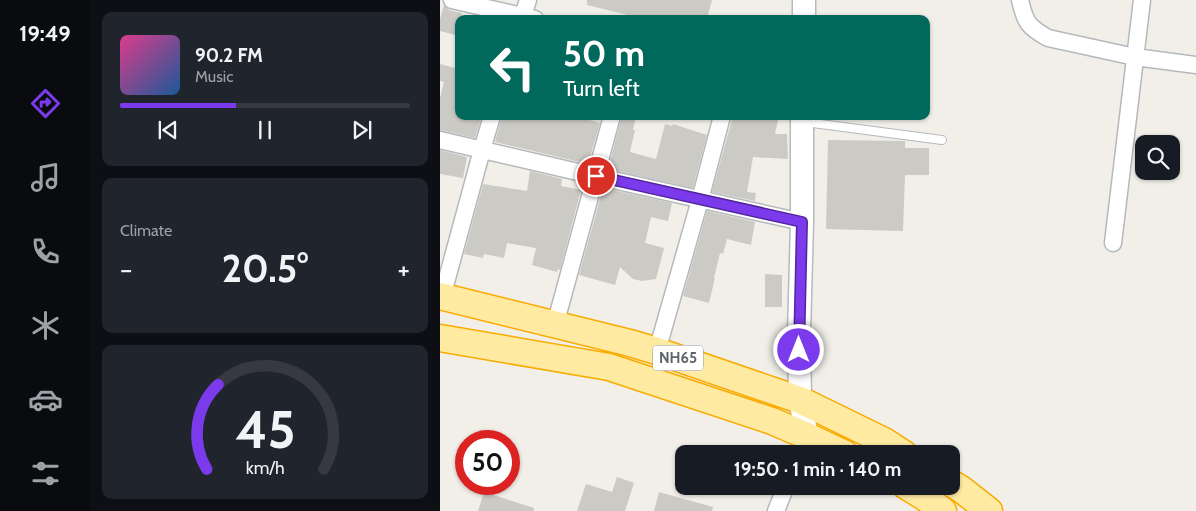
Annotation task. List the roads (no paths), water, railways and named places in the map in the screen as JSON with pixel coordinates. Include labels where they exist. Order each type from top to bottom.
[{"type":"highway","name":"NH65","points":[[441,297],[657,351],[800,400],[890,445]]},
{"type":"highway","name":"NH65","points":[[440,338],[609,367],[772,422],[804,445]]},
{"type":"highway","points":[[960,488],[989,511]]},
{"type":"main road","points":[[804,0],[804,15]]},
{"type":"main road","points":[[802,120],[799,334],[800,400],[804,445]]},
{"type":"street","points":[[452,0],[514,15]]},
{"type":"street","points":[[527,15],[528,0]]},
{"type":"street","points":[[1020,0],[1023,14],[1028,24],[1035,31],[1048,38],[1135,57],[1196,65]]},
{"type":"street","points":[[1113,243],[1142,0]]},
{"type":"street","points":[[441,297],[491,120]]},
{"type":"street","points":[[555,325],[611,120]]},
{"type":"street","points":[[657,351],[721,120]]},
{"type":"street","points":[[440,140],[802,222]]},
{"type":"street","points":[[776,511],[782,495]]},
{"type":"lane","points":[[809,120],[942,140]]}]
